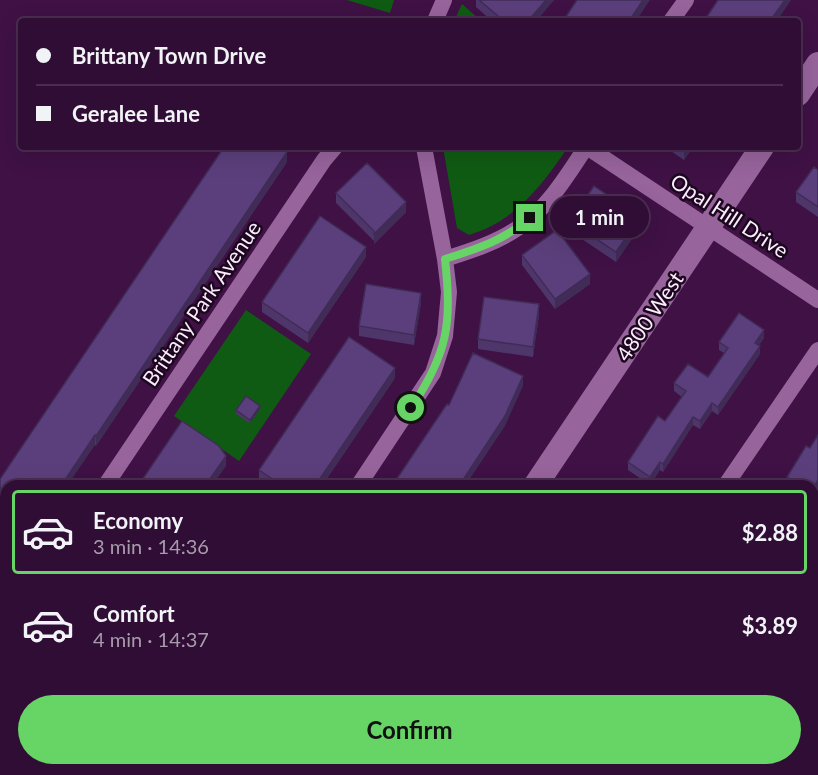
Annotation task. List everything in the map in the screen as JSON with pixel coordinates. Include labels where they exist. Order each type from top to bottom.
[{"type":"main road","points":[[801,90],[818,64]]},
{"type":"main road","name":"4800 West","points":[[539,480],[760,150]]},
{"type":"street","points":[[436,18],[444,0]]},
{"type":"street","points":[[674,18],[686,0]]},
{"type":"street","name":"Brittany Park Avenue","points":[[109,480],[333,150]]},
{"type":"street","points":[[362,480],[433,373],[441,353],[448,318],[449,292],[445,259],[425,150]]},
{"type":"street","points":[[445,259],[488,245],[519,228],[564,181],[585,150]]},
{"type":"street","name":"Opal Hill Drive","points":[[592,150],[818,300]]},
{"type":"street","points":[[729,480],[818,350]]},
{"type":"green space","points":[[347,0],[394,0],[390,13]]},
{"type":"green space","points":[[462,4],[478,18],[455,18]]},
{"type":"green space","points":[[444,150],[566,150],[537,188],[514,211],[485,229],[469,235],[457,228]]},
{"type":"green space","points":[[246,310],[311,354],[239,461],[174,416]]},
{"type":"building","points":[[479,0],[546,0],[531,18],[500,18]]},
{"type":"building","points":[[577,0],[643,0],[631,18],[565,18]]},
{"type":"building","points":[[718,0],[785,0],[772,18],[706,18]]},
{"type":"building","points":[[222,150],[284,150],[287,152],[65,480],[0,479]]},
{"type":"building","points":[[367,163],[406,202],[374,234],[374,231],[336,193]]},
{"type":"building","points":[[814,167],[818,170],[818,207],[796,192]]},
{"type":"building","points":[[594,186],[640,217],[616,252],[570,221]]},
{"type":"building","points":[[320,216],[366,247],[308,333],[262,302]]},
{"type":"building","points":[[557,230],[590,274],[555,299],[522,255]]},
{"type":"building","points":[[366,284],[421,293],[414,335],[359,326]]},
{"type":"building","points":[[484,297],[539,304],[533,347],[478,339]]},
{"type":"building","points":[[739,313],[764,330],[755,343],[760,346],[718,407],[712,403],[700,421],[693,417],[663,464],[660,462],[650,477],[628,462],[658,416],[665,421],[686,391],[674,383],[688,364],[708,377],[728,348],[719,342]]},
{"type":"building","points":[[349,337],[395,368],[319,480],[274,480],[259,470]]},
{"type":"building","points":[[473,353],[523,376],[505,416],[463,480],[396,480],[447,404],[449,405]]},
{"type":"building","points":[[246,396],[260,406],[250,420],[236,410]]},
{"type":"building","points":[[182,421],[219,446],[226,456],[209,480],[142,480]]},
{"type":"building","points":[[818,435],[818,480],[792,480],[787,477],[806,446],[810,448]]},
{"type":"route","points":[[411,408],[433,373],[445,336],[449,292],[445,259],[488,245],[519,228],[530,218]]}]
